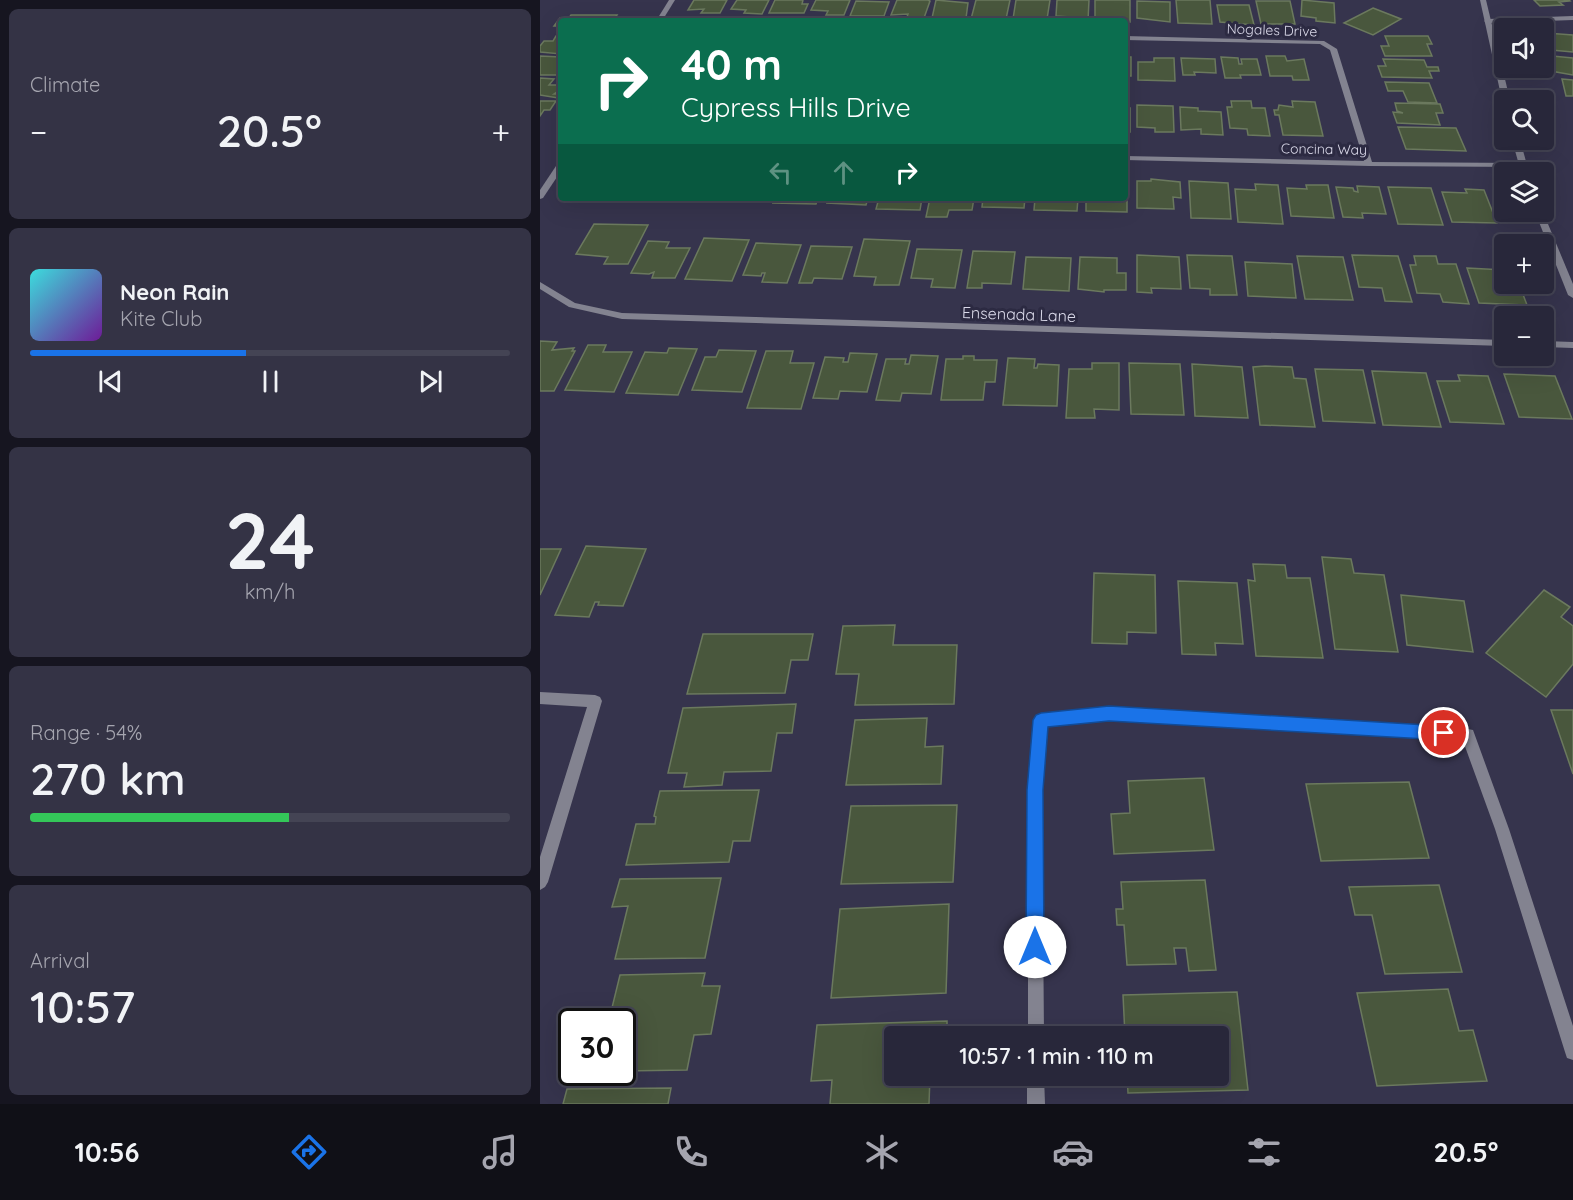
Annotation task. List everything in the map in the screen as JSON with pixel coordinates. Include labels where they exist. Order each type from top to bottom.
[{"type":"street","points":[[661,18],[672,0]]},
{"type":"street","points":[[1483,0],[1504,90]]},
{"type":"street","points":[[1487,21],[1573,18]]},
{"type":"street","name":"Nogales Drive","points":[[1128,38],[1322,42],[1333,49],[1369,164]]},
{"type":"street","name":"Concina Way","points":[[1128,158],[1494,168]]},
{"type":"street","points":[[540,196],[558,169]]},
{"type":"street","points":[[1543,222],[1573,295]]},
{"type":"street","name":"Ensenada Lane","points":[[540,285],[572,305],[622,316],[1494,343]]},
{"type":"street","points":[[1554,344],[1573,345]]},
{"type":"street","points":[[540,698],[596,701],[540,882]]},
{"type":"street","points":[[1036,1026],[1035,790],[1041,720],[1109,714],[1468,735],[1502,829],[1573,1052]]},
{"type":"street","points":[[1036,1086],[1036,1104]]},
{"type":"building","points":[[694,0],[727,0],[720,13],[701,13],[704,9],[688,10]]},
{"type":"building","points":[[737,0],[769,0],[762,14],[744,13],[746,10],[731,9]]},
{"type":"building","points":[[775,0],[803,0],[802,4],[808,4],[804,13],[769,13]]},
{"type":"building","points":[[816,0],[850,0],[844,15],[826,15],[828,11],[811,10]]},
{"type":"building","points":[[897,0],[930,1],[924,18],[907,17],[908,14],[891,15]]},
{"type":"building","points":[[936,0],[968,3],[966,18],[932,18]]},
{"type":"building","points":[[976,0],[1010,0],[1006,18],[971,18]]},
{"type":"building","points":[[1016,0],[1050,0],[1047,18],[1013,18]]},
{"type":"building","points":[[1057,0],[1089,0],[1088,18],[1056,16]]},
{"type":"building","points":[[1095,0],[1130,0],[1130,22],[1128,18],[1095,18]]},
{"type":"building","points":[[1176,0],[1210,0],[1212,24],[1178,23]]},
{"type":"building","points":[[1302,0],[1334,3],[1335,23],[1316,21],[1316,18],[1301,16]]},
{"type":"building","points":[[1534,0],[1570,1],[1559,2],[1563,5],[1540,6]]},
{"type":"building","points":[[856,1],[889,2],[884,16],[850,16]]},
{"type":"building","points":[[1137,1],[1170,2],[1170,22],[1137,18]]},
{"type":"building","points":[[1256,1],[1290,1],[1295,24],[1261,24]]},
{"type":"building","points":[[1217,5],[1249,5],[1254,25],[1220,22]]},
{"type":"building","points":[[1373,8],[1401,19],[1373,35],[1344,23]]},
{"type":"building","points":[[571,15],[617,15],[615,18],[569,18]]},
{"type":"building","points":[[1554,34],[1573,35],[1573,52],[1554,50]]},
{"type":"building","points":[[558,36],[558,54],[540,52],[540,46],[544,41],[553,41]]},
{"type":"building","points":[[1385,36],[1428,36],[1432,44],[1427,44],[1432,56],[1385,56],[1381,46],[1389,46]]},
{"type":"building","points":[[540,56],[558,57],[558,75],[540,75]]},
{"type":"building","points":[[1266,56],[1285,56],[1287,61],[1304,59],[1309,80],[1293,80],[1292,76],[1270,76]]},
{"type":"building","points":[[1554,56],[1573,58],[1573,75],[1554,72]]},
{"type":"building","points":[[1128,57],[1131,57],[1131,76],[1128,76]]},
{"type":"building","points":[[1221,57],[1238,58],[1239,64],[1242,64],[1241,59],[1257,59],[1261,75],[1225,78]]},
{"type":"building","points":[[1154,58],[1174,58],[1175,81],[1138,80],[1138,62],[1154,62]]},
{"type":"building","points":[[1181,58],[1215,59],[1216,73],[1194,72],[1195,75],[1183,75]]},
{"type":"building","points":[[1383,59],[1424,60],[1427,67],[1438,67],[1439,71],[1429,71],[1432,78],[1382,77],[1378,66],[1386,66]]},
{"type":"building","points":[[540,78],[554,79],[549,85],[558,85],[558,91],[554,94],[558,94],[558,98],[540,95]]},
{"type":"building","points":[[1562,79],[1573,80],[1573,96],[1566,96]]},
{"type":"building","points":[[1385,82],[1429,83],[1437,103],[1408,102],[1403,91],[1388,91]]},
{"type":"building","points":[[540,101],[556,101],[550,110],[544,110],[540,116]]},
{"type":"building","points":[[1231,101],[1251,101],[1252,108],[1265,108],[1270,136],[1248,135],[1247,129],[1230,128],[1227,107],[1232,107]]},
{"type":"building","points":[[1292,101],[1315,102],[1323,136],[1283,135],[1279,115],[1275,115],[1274,110],[1278,110],[1279,105],[1293,107]]},
{"type":"building","points":[[1395,103],[1440,104],[1443,113],[1436,113],[1440,125],[1397,123],[1393,112],[1403,113],[1397,111]]},
{"type":"building","points":[[1137,105],[1173,106],[1174,132],[1155,132],[1155,128],[1137,127]]},
{"type":"building","points":[[1180,107],[1221,112],[1223,135],[1201,134],[1201,129],[1181,130]]},
{"type":"building","points":[[1128,108],[1130,108],[1130,132],[1128,132]]},
{"type":"building","points":[[1398,127],[1456,128],[1466,151],[1406,149]]},
{"type":"building","points":[[1151,179],[1180,182],[1181,198],[1173,197],[1174,209],[1137,208],[1137,181],[1151,181]]},
{"type":"building","points":[[1189,181],[1228,183],[1231,219],[1191,218]]},
{"type":"building","points":[[1255,184],[1278,185],[1283,224],[1238,222],[1235,189],[1256,190]]},
{"type":"building","points":[[1306,185],[1328,185],[1334,218],[1291,216],[1287,188],[1307,189]]},
{"type":"building","points":[[1357,186],[1379,187],[1386,214],[1362,213],[1363,218],[1343,217],[1336,187],[1353,188],[1358,192]]},
{"type":"building","points":[[1388,187],[1431,188],[1443,225],[1398,224]]},
{"type":"building","points":[[1465,189],[1484,190],[1494,215],[1494,222],[1497,223],[1452,222],[1442,192],[1467,193]]},
{"type":"building","points":[[774,201],[817,201],[816,204],[773,203]]},
{"type":"building","points":[[828,201],[867,201],[866,205],[827,203]]},
{"type":"building","points":[[878,201],[922,201],[920,210],[876,209]]},
{"type":"building","points":[[929,201],[974,201],[972,210],[949,210],[947,217],[926,217]]},
{"type":"building","points":[[983,201],[1025,201],[1024,208],[982,207]]},
{"type":"building","points":[[1035,201],[1078,201],[1077,211],[1034,210]]},
{"type":"building","points":[[1086,201],[1127,201],[1127,212],[1086,211]]},
{"type":"building","points":[[594,224],[648,225],[628,264],[604,264],[608,257],[576,254]]},
{"type":"building","points":[[704,238],[749,240],[732,281],[685,279]]},
{"type":"building","points":[[864,239],[910,241],[899,285],[874,285],[876,277],[854,276]]},
{"type":"building","points":[[648,241],[669,242],[666,248],[690,248],[675,278],[652,278],[654,272],[631,273]]},
{"type":"building","points":[[756,243],[801,245],[787,283],[762,282],[765,273],[761,276],[743,275]]},
{"type":"building","points":[[811,246],[852,247],[842,279],[814,278],[812,283],[799,283]]},
{"type":"building","points":[[917,249],[962,250],[955,288],[931,287],[933,279],[911,278]]},
{"type":"building","points":[[973,251],[1015,252],[1011,284],[982,283],[982,288],[967,288]]},
{"type":"building","points":[[1137,255],[1179,257],[1181,289],[1151,288],[1152,293],[1137,292]]},
{"type":"building","points":[[1187,255],[1232,256],[1237,295],[1210,295],[1210,289],[1190,288]]},
{"type":"building","points":[[1352,255],[1398,256],[1412,302],[1385,301],[1382,288],[1359,287]]},
{"type":"building","points":[[1297,256],[1343,257],[1353,300],[1305,299]]},
{"type":"building","points":[[1414,256],[1436,256],[1438,264],[1456,264],[1469,304],[1443,302],[1440,294],[1417,293],[1410,265],[1416,265]]},
{"type":"building","points":[[1026,257],[1071,258],[1069,291],[1023,289]]},
{"type":"building","points":[[1080,257],[1117,258],[1117,273],[1126,273],[1126,290],[1104,290],[1104,292],[1078,289]]},
{"type":"building","points":[[1245,262],[1292,264],[1296,298],[1248,296]]},
{"type":"building","points":[[1467,268],[1494,269],[1494,294],[1523,294],[1527,305],[1479,303]]},
{"type":"building","points":[[540,341],[557,342],[552,350],[574,348],[572,351],[575,351],[554,391],[540,391]]},
{"type":"building","points":[[588,345],[606,345],[603,352],[632,352],[614,392],[565,390]]},
{"type":"building","points":[[669,348],[697,349],[678,395],[626,393],[645,352],[667,353]]},
{"type":"building","points":[[719,350],[756,351],[742,392],[692,390],[705,357],[716,357]]},
{"type":"building","points":[[766,351],[793,351],[790,363],[814,363],[801,409],[747,408]]},
{"type":"building","points":[[850,353],[877,354],[867,392],[840,391],[838,399],[813,398],[825,357],[844,358],[843,362],[848,362]]},
{"type":"building","points":[[911,355],[938,356],[931,394],[902,393],[900,401],[876,400],[886,359],[906,359],[905,364],[909,364]]},
{"type":"building","points":[[963,356],[974,356],[974,360],[997,360],[995,382],[985,382],[983,400],[941,400],[946,359],[963,359]]},
{"type":"building","points":[[1008,358],[1035,359],[1034,368],[1037,368],[1038,364],[1059,365],[1057,406],[1003,405]]},
{"type":"building","points":[[1092,363],[1119,363],[1119,410],[1094,409],[1095,418],[1066,418],[1069,369],[1092,369]]},
{"type":"building","points":[[1129,363],[1180,364],[1184,415],[1131,414]]},
{"type":"building","points":[[1192,364],[1242,367],[1248,418],[1195,416]]},
{"type":"building","points":[[1253,367],[1292,367],[1294,378],[1306,379],[1315,427],[1260,425]]},
{"type":"building","points":[[1315,369],[1363,370],[1375,423],[1323,421]]},
{"type":"building","points":[[1372,371],[1426,373],[1441,427],[1383,425]]},
{"type":"building","points":[[1504,374],[1555,376],[1572,419],[1519,417]]},
{"type":"building","points":[[1458,375],[1488,376],[1504,424],[1450,422],[1437,381],[1460,381]]},
{"type":"building","points":[[586,546],[646,549],[623,606],[598,605],[599,602],[595,602],[589,617],[555,615]]},
{"type":"building","points":[[540,549],[561,549],[540,595]]},
{"type":"building","points":[[1322,557],[1351,559],[1354,573],[1384,575],[1398,652],[1335,649]]},
{"type":"building","points":[[1253,564],[1285,565],[1287,578],[1310,578],[1323,658],[1256,656],[1248,580],[1255,581]]},
{"type":"building","points":[[1094,573],[1155,575],[1156,633],[1127,632],[1127,644],[1092,643]]},
{"type":"building","points":[[1178,581],[1237,583],[1243,644],[1215,643],[1216,655],[1182,654]]},
{"type":"building","points":[[1544,590],[1570,607],[1561,617],[1573,626],[1573,664],[1546,697],[1486,653]]},
{"type":"building","points":[[1401,595],[1464,601],[1473,652],[1407,645]]},
{"type":"building","points":[[895,625],[893,645],[957,645],[954,704],[855,705],[859,674],[836,674],[843,626]]},
{"type":"building","points":[[703,634],[813,634],[808,660],[791,660],[785,693],[687,694]]},
{"type":"building","points":[[796,704],[792,733],[777,733],[771,771],[724,772],[722,785],[684,787],[687,773],[668,773],[683,708]]},
{"type":"building","points":[[1551,710],[1573,710],[1573,774]]},
{"type":"building","points":[[927,718],[925,747],[943,746],[941,784],[846,785],[855,720]]},
{"type":"building","points":[[1204,778],[1214,850],[1114,854],[1111,814],[1130,813],[1128,781]]},
{"type":"building","points":[[1409,782],[1429,858],[1321,861],[1306,784]]},
{"type":"building","points":[[759,790],[750,841],[733,841],[729,862],[626,865],[636,824],[655,824],[656,817],[654,816],[660,791]]},
{"type":"building","points":[[957,805],[953,882],[841,884],[851,806]]},
{"type":"building","points":[[721,878],[705,958],[615,959],[628,906],[612,907],[620,879]]},
{"type":"building","points":[[1205,880],[1216,970],[1189,971],[1186,948],[1174,948],[1176,964],[1127,965],[1124,925],[1117,925],[1116,909],[1123,909],[1121,882]]},
{"type":"building","points":[[1439,885],[1462,972],[1385,974],[1372,915],[1355,915],[1349,887]]},
{"type":"building","points":[[949,904],[946,993],[831,998],[840,909]]},
{"type":"building","points":[[705,973],[702,986],[720,986],[711,1034],[694,1035],[687,1070],[636,1071],[636,1008],[612,1008],[620,975]]},
{"type":"building","points":[[1448,989],[1459,1031],[1473,1030],[1487,1081],[1377,1086],[1357,993]]},
{"type":"building","points":[[1237,992],[1248,1090],[1128,1093],[1128,1086],[1229,1086],[1229,1026],[1125,1026],[1123,995]]},
{"type":"building","points":[[947,1021],[947,1026],[884,1026],[884,1086],[930,1086],[929,1104],[830,1104],[832,1080],[811,1081],[817,1025]]},
{"type":"building","points":[[671,1088],[668,1104],[563,1104],[567,1089]]},
{"type":"route","points":[[1035,947],[1035,790],[1041,720],[1109,714],[1444,733]]}]
